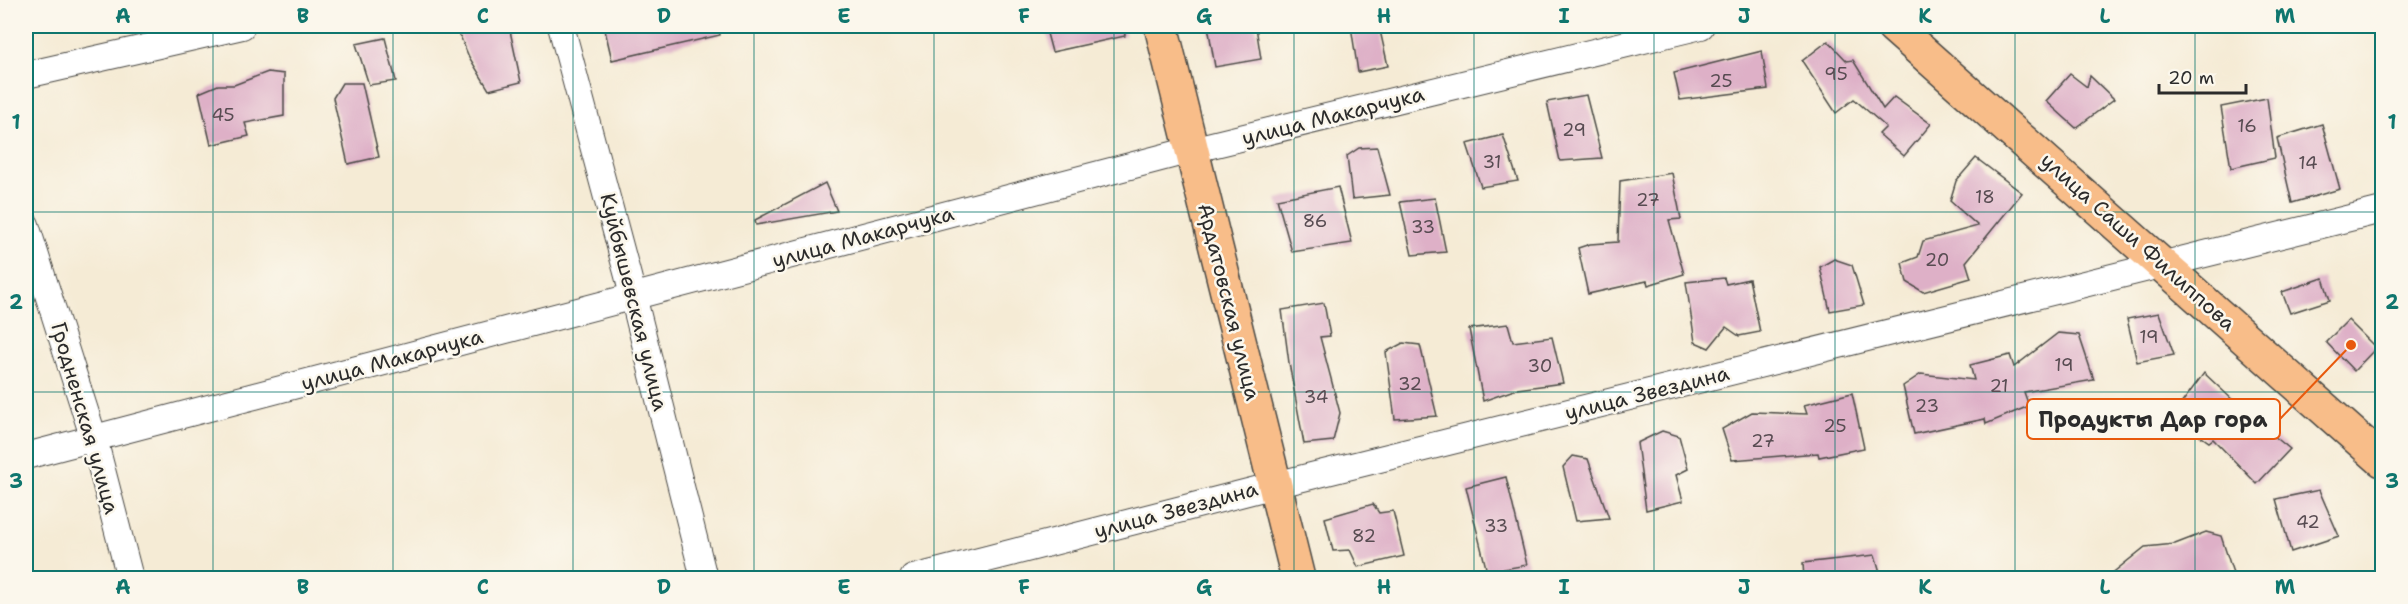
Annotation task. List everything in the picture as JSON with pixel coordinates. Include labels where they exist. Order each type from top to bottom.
[{"type":"highway","name":"Ардатовская улица","points":[[1161,26],[1298,579]]},
{"type":"highway","name":"улица Саши Филиппова","points":[[1893,26],[2165,265],[2382,460]]},
{"type":"street","points":[[26,75],[242,26]]},
{"type":"street","name":"Куйбышевская улица","points":[[561,26],[633,297],[704,579]]},
{"type":"street","name":"улица Макарчука","points":[[26,456],[1191,150],[1701,26]]},
{"type":"street","name":"улица Звездина","points":[[913,579],[1275,485],[2382,210]]},
{"type":"street","name":"Гродненская улица","points":[[26,225],[93,439],[130,579]]},
{"type":"building","points":[[472,26],[509,26],[521,82],[489,90],[469,57],[458,31]]},
{"type":"building","points":[[604,26],[719,26],[720,35],[612,60]]},
{"type":"building","points":[[1045,26],[1124,26],[1125,36],[1052,52]]},
{"type":"building","points":[[1208,26],[1256,27],[1261,59],[1215,67]]},
{"type":"building","points":[[1351,26],[1379,26],[1388,66],[1358,72]]},
{"type":"building","points":[[385,38],[396,81],[369,85],[356,44]]},
{"type":"building","points":[[1828,41],[1847,61],[1853,60],[1883,109],[1894,97],[1931,124],[1904,156],[1879,134],[1886,127],[1854,99],[1836,113],[1802,61]]},
{"type":"building","points":[[1762,51],[1768,89],[1680,100],[1674,73]]},
{"type":"building","points":[[268,72],[284,74],[284,116],[245,123],[249,136],[211,145],[199,93],[218,85],[234,85]]},
{"type":"building","points":[[2070,74],[2087,87],[2090,76],[2114,99],[2076,128],[2046,101]]},
{"type":"building","points":[[342,83],[362,83],[379,157],[348,164],[333,98]]},
{"type":"building","points":[[1586,95],[1602,158],[1560,161],[1547,102]]},
{"type":"building","points":[[2267,98],[2275,158],[2231,168],[2221,107]]},
{"type":"building","points":[[2322,124],[2340,189],[2292,203],[2277,138]]},
{"type":"building","points":[[1503,135],[1518,181],[1481,187],[1467,144]]},
{"type":"building","points":[[1377,147],[1390,195],[1352,199],[1347,156],[1359,148]]},
{"type":"building","points":[[1976,158],[2022,193],[1966,262],[1971,278],[1923,292],[1907,282],[1902,263],[1918,257],[1923,241],[1978,226],[1950,201],[1956,181]]},
{"type":"building","points":[[1672,173],[1681,219],[1669,220],[1684,274],[1648,285],[1647,281],[1588,294],[1578,248],[1590,244],[1618,242],[1620,181]]},
{"type":"building","points":[[825,183],[837,211],[756,225],[755,220]]},
{"type":"building","points":[[1338,187],[1352,243],[1292,252],[1277,199]]},
{"type":"building","points":[[1435,198],[1446,252],[1412,255],[1400,202]]},
{"type":"building","points":[[1834,259],[1852,265],[1864,305],[1830,311],[1820,267]]},
{"type":"building","points":[[1724,278],[1726,284],[1749,279],[1760,332],[1739,336],[1726,327],[1709,348],[1695,342],[1686,282]]},
{"type":"building","points":[[2323,278],[2330,300],[2290,313],[2282,292]]},
{"type":"building","points":[[1324,303],[1330,336],[1320,337],[1340,413],[1333,441],[1304,444],[1282,310]]},
{"type":"building","points":[[2159,313],[2174,355],[2137,362],[2127,319]]},
{"type":"building","points":[[2348,320],[2376,348],[2354,371],[2326,342]]},
{"type":"building","points":[[1508,324],[1513,342],[1552,337],[1563,383],[1517,389],[1483,401],[1469,329]]},
{"type":"building","points":[[2058,333],[2079,335],[2094,380],[2024,392],[2029,406],[1986,424],[1985,419],[1914,434],[1903,386],[1921,374],[1974,380],[1970,365],[2010,355],[2014,367]]},
{"type":"building","points":[[1403,343],[1420,345],[1437,416],[1395,419],[1386,352]]},
{"type":"building","points":[[2204,373],[2252,418],[2290,449],[2257,484],[2213,439],[2209,442],[2172,416]]},
{"type":"building","points":[[1852,393],[1864,448],[1819,457],[1818,453],[1732,460],[1722,429],[1752,412],[1807,414],[1804,405]]},
{"type":"building","points":[[1662,431],[1679,436],[1688,469],[1676,475],[1683,501],[1646,510],[1637,443]]},
{"type":"building","points":[[1573,456],[1588,459],[1609,518],[1576,521],[1563,467]]},
{"type":"building","points":[[1506,477],[1527,565],[1487,572],[1466,487]]},
{"type":"building","points":[[2319,490],[2339,536],[2291,552],[2276,499]]},
{"type":"building","points":[[1373,504],[1379,513],[1393,511],[1404,556],[1358,567],[1350,550],[1333,551],[1325,518]]},
{"type":"building","points":[[2206,532],[2221,536],[2235,579],[2105,579],[2145,547],[2175,544]]},
{"type":"building","points":[[1875,555],[1882,579],[1804,579],[1803,563]]},
{"type":"place","name":"Продукты Дар гора","points":[[2351,345]]}]
